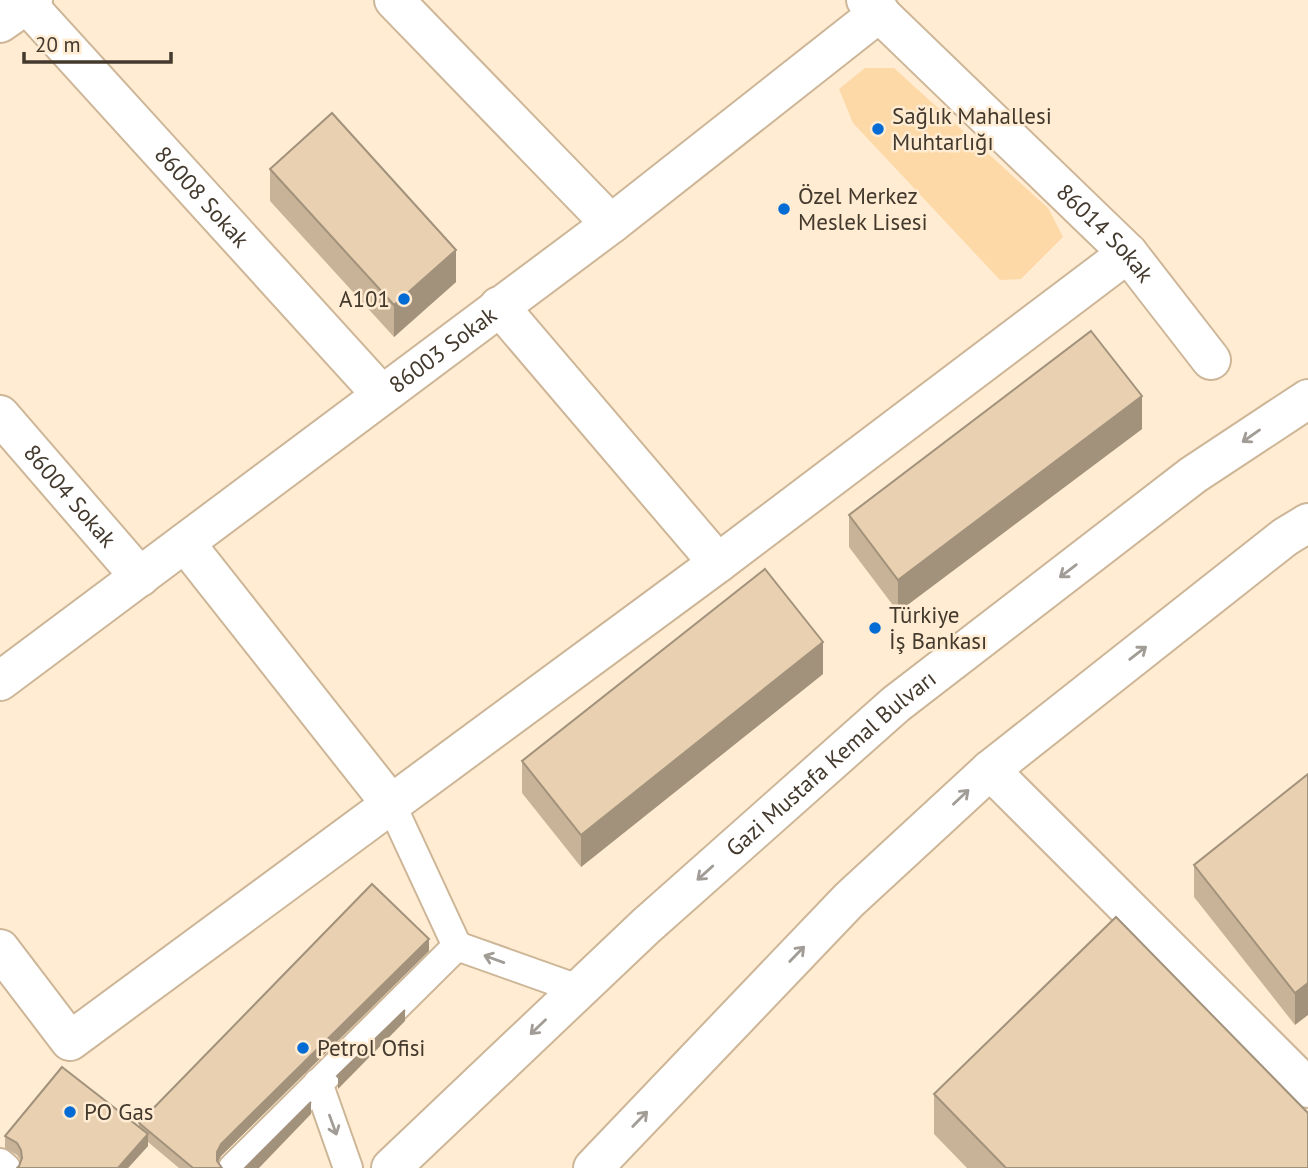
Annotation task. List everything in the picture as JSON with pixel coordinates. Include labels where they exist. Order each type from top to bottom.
[{"type":"main road","points":[[394,0],[611,224]]},
{"type":"main road","name":"86003 Sokak","points":[[0,681],[611,224],[873,6]]},
{"type":"main road","name":"86014 Sokak","points":[[873,6],[1128,253],[1212,360]]},
{"type":"main road","name":"86008 Sokak","points":[[21,7],[135,120],[382,395]]},
{"type":"main road","points":[[0,949],[69,1041],[719,563],[1128,253]]},
{"type":"main road","points":[[499,306],[719,563]]},
{"type":"main road","name":"Gazi Mustafa Kemal Bulvarı","points":[[391,1168],[578,989],[896,704],[1193,475],[1308,399]]},
{"type":"main road","name":"86004 Sokak","points":[[0,415],[140,577]]},
{"type":"main road","points":[[593,1168],[849,900],[990,770],[1285,537],[1308,523]]},
{"type":"main road","points":[[184,543],[391,804]]},
{"type":"main road","points":[[990,770],[1308,1088]]},
{"type":"lane","points":[[391,804],[457,946],[578,989]]},
{"type":"lane","points":[[233,1168],[457,946]]},
{"type":"lane","points":[[318,1083],[348,1168]]},
{"type":"lane","points":[[0,1163],[6,1168]]},
{"type":"shaded area","points":[[865,68],[894,68],[1048,208],[1063,237],[1021,279],[1000,280],[853,123],[839,89]]},
{"type":"building","points":[[332,113],[456,250],[394,305],[270,169]]},
{"type":"building","points":[[1091,331],[1142,396],[898,580],[849,515]]},
{"type":"building","points":[[765,569],[823,642],[581,835],[522,761]]},
{"type":"building","points":[[1308,774],[1308,983],[1295,993],[1194,865]]},
{"type":"building","points":[[372,884],[429,939],[221,1144],[217,1161],[222,1168],[193,1168],[139,1123]]},
{"type":"building","points":[[1116,917],[1308,1113],[1308,1168],[1006,1168],[934,1094]]},
{"type":"building","points":[[405,1010],[338,1077],[337,1076]]},
{"type":"building","name":"PO Gas","points":[[62,1067],[148,1134],[118,1168],[17,1168],[22,1158],[21,1150],[17,1143],[5,1136]]},
{"type":"building","points":[[311,1102],[247,1168],[245,1168]]},
{"type":"place","name":"Sağlık Mahallesi Muhtarlığı","points":[[878,129]]},
{"type":"place","name":"Özel Merkez Meslek Lisesi","points":[[784,209]]},
{"type":"place","name":"A101","points":[[404,299]]},
{"type":"place","name":"Türkiye İş Bankası","points":[[875,628]]},
{"type":"place","name":"Petrol Ofisi","points":[[303,1048]]},
{"type":"place","name":"PO Gas","points":[[70,1112]]}]
